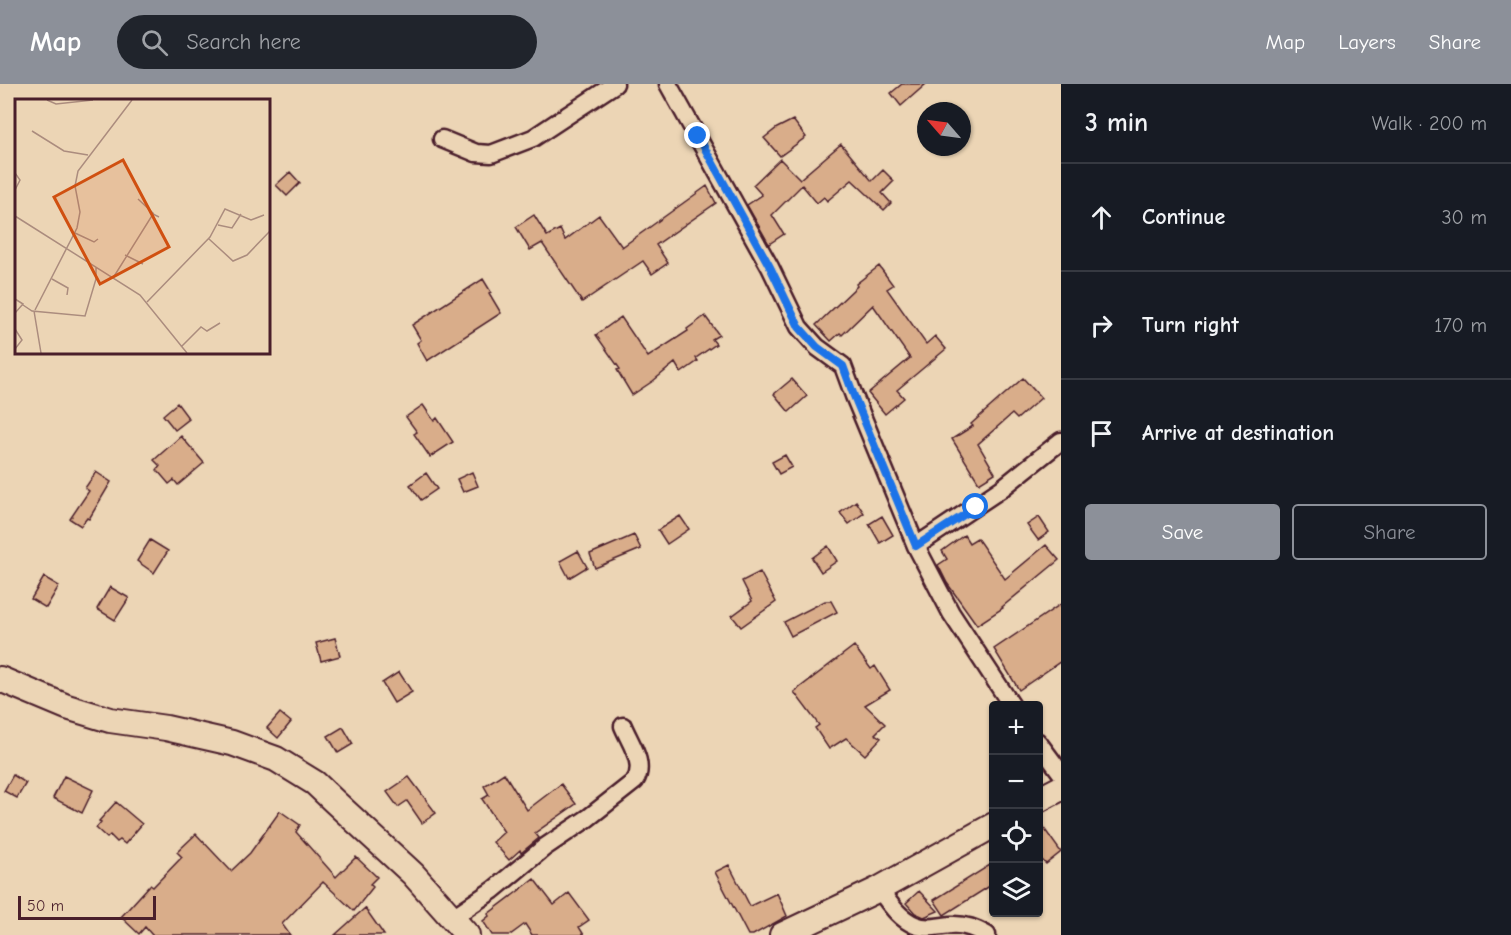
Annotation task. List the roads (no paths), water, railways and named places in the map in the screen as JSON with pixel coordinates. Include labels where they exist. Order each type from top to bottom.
[{"type":"street","points":[[442,140],[476,153],[491,154],[533,138],[615,84]]},
{"type":"street","points":[[668,84],[770,267],[799,327],[817,347],[843,366],[916,546],[951,613],[1009,701]]},
{"type":"street","points":[[916,546],[1001,489],[1061,441]]},
{"type":"street","points":[[0,679],[67,707],[110,720],[166,728],[232,743],[276,759],[315,783],[413,874],[460,926],[493,890],[545,847],[588,818],[635,781],[639,772],[639,763],[623,726]]},
{"type":"street","points":[[1043,749],[1061,773]]},
{"type":"street","points":[[1043,797],[1061,788]]},
{"type":"street","points":[[782,935],[879,889],[989,827]]},
{"type":"street","points":[[879,889],[894,910],[914,925],[933,928],[960,925],[977,929],[987,935]]}]
